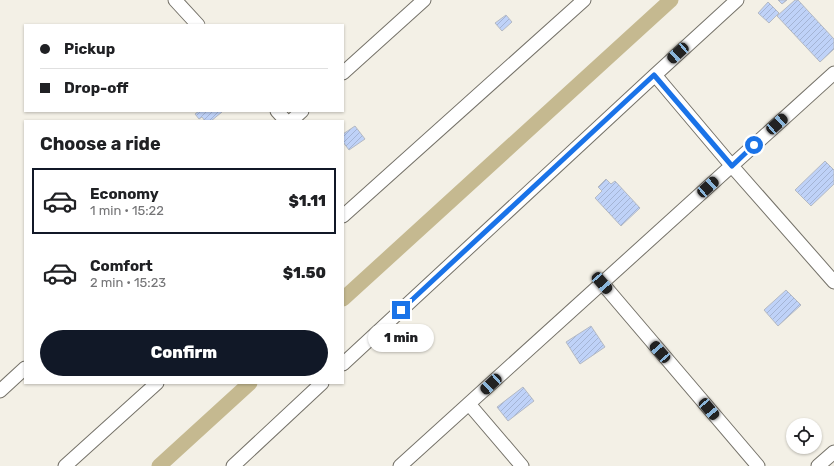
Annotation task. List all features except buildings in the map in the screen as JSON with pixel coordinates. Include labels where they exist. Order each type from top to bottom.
[{"type":"street","points":[[175,0],[197,24]]},
{"type":"street","points":[[344,73],[424,0]]},
{"type":"street","points":[[344,215],[584,0]]},
{"type":"street","points":[[344,363],[654,75],[737,0]]},
{"type":"street","points":[[400,466],[834,72]]},
{"type":"street","points":[[654,75],[834,282]]},
{"type":"street","points":[[278,112],[285,120]]},
{"type":"street","points":[[292,120],[301,112]]},
{"type":"street","points":[[602,283],[758,466]]},
{"type":"street","points":[[0,391],[24,369]]},
{"type":"street","points":[[65,466],[156,384]]},
{"type":"street","points":[[233,466],[321,384]]},
{"type":"street","points":[[469,404],[522,466]]},
{"type":"street","points":[[818,466],[834,452]]},
{"type":"waterway","points":[[344,298],[671,0]]},
{"type":"waterway","points":[[159,466],[249,384]]},
{"type":"route","points":[[401,310],[654,75],[732,166],[754,145]]}]
